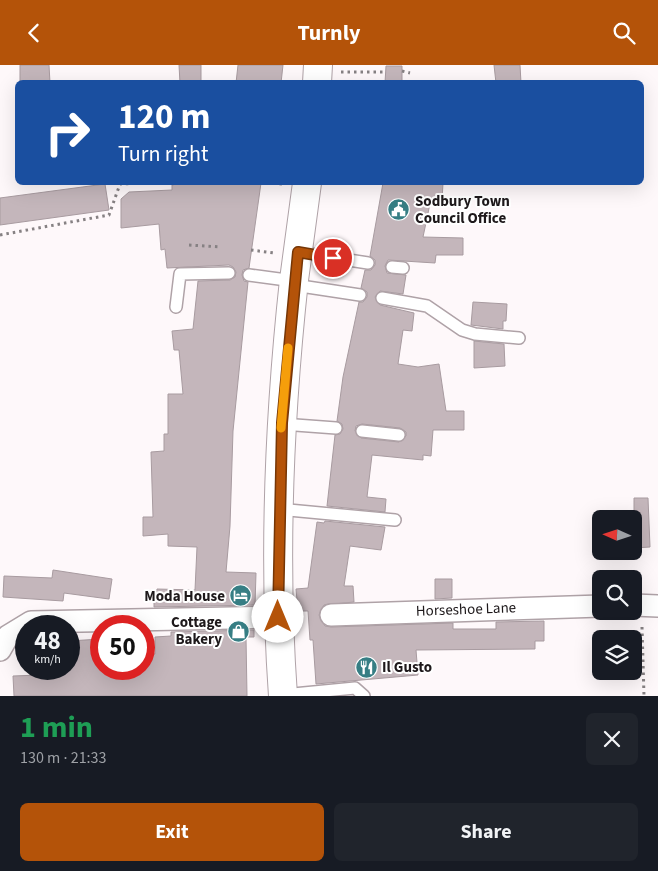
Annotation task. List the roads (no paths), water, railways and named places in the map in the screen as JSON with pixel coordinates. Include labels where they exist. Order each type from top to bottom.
[{"type":"main road","points":[[283,695],[278,617],[278,509],[282,423],[294,283],[307,185]]},
{"type":"street","name":"Horseshoe Lane","points":[[331,615],[592,606]]},
{"type":"street","points":[[0,650],[8,636],[31,622],[278,617]]},
{"type":"lane","points":[[298,252],[368,263]]},
{"type":"lane","points":[[176,307],[180,274],[229,273]]},
{"type":"lane","points":[[249,275],[360,295]]},
{"type":"lane","points":[[382,298],[426,306],[462,330],[475,334],[520,338]]},
{"type":"lane","points":[[282,423],[336,428]]},
{"type":"lane","points":[[362,431],[399,435]]},
{"type":"lane","points":[[278,509],[395,520]]},
{"type":"lane","points":[[283,695],[355,688],[364,696]]},
{"type":"place","name":"Sodbury Town Council Office","points":[[399,210]]},
{"type":"place","name":"Moda House","points":[[241,596]]},
{"type":"place","name":"Cottage Bakery","points":[[238,631]]},
{"type":"place","name":"Il Gusto","points":[[366,667]]}]
